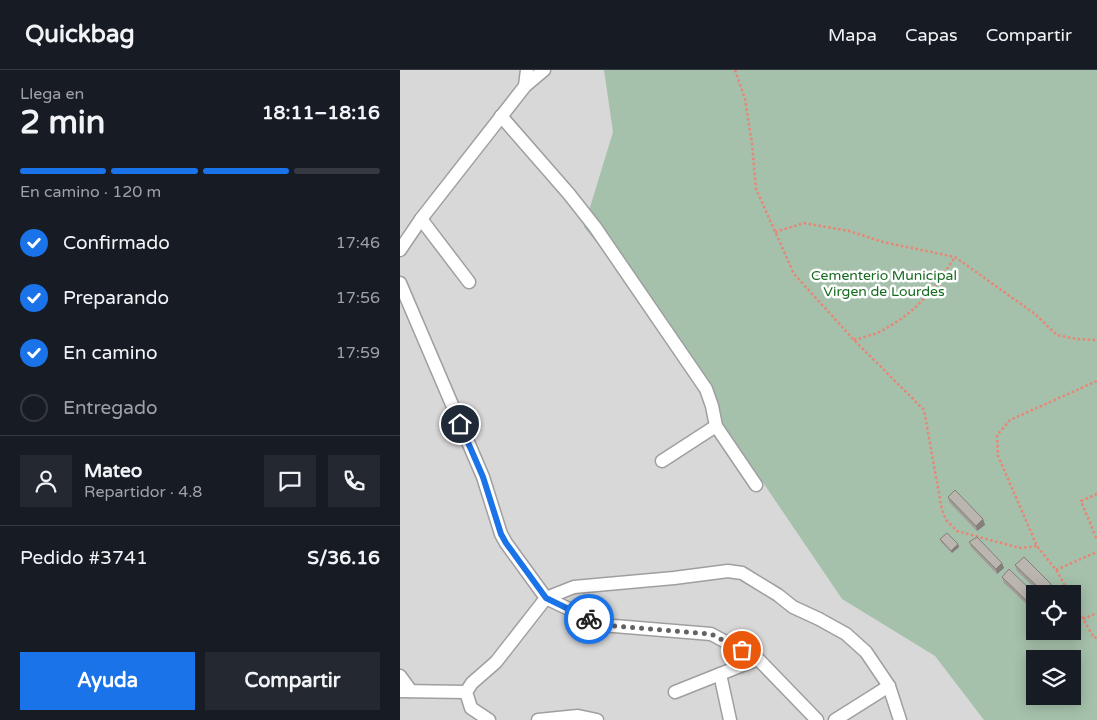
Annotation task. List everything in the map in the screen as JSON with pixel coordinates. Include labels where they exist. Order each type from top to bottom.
[{"type":"street","points":[[525,86],[527,70]]},
{"type":"street","points":[[400,250],[421,219],[525,86],[544,70]]},
{"type":"street","points":[[501,116],[595,227],[706,389],[716,426],[756,485]]},
{"type":"street","points":[[421,219],[469,282]]},
{"type":"street","points":[[400,283],[483,477],[501,534],[546,598],[602,625],[711,634],[758,659],[807,715],[817,720]]},
{"type":"street","points":[[662,462],[716,426]]},
{"type":"street","points":[[466,692],[472,683],[496,662],[546,598],[574,587],[728,571],[742,573],[778,595],[793,607],[846,634],[866,652],[889,686],[900,720]]},
{"type":"street","points":[[675,692],[758,659]]},
{"type":"street","points":[[720,674],[730,720]]},
{"type":"street","points":[[400,676],[406,691],[466,692]]},
{"type":"street","points":[[836,720],[889,686]]},
{"type":"street","points":[[466,692],[471,708],[489,720]]},
{"type":"street","points":[[538,720],[578,716],[597,720]]},
{"type":"path","points":[[735,70],[745,99],[756,188],[774,232],[794,274],[854,340],[924,410],[942,510],[946,520],[956,531],[996,543],[1020,548],[1037,546]]},
{"type":"path","points":[[774,232],[804,223],[849,231],[883,242],[955,257],[1035,314],[1057,334],[1077,339],[1097,340]]},
{"type":"path","points":[[854,340],[882,331],[918,307],[937,285],[955,257]]},
{"type":"path","points":[[1065,585],[1056,570],[1037,546],[1007,480],[998,456],[997,435],[1010,420],[1097,381]]},
{"type":"path","points":[[1097,495],[1081,501],[1097,540]]},
{"type":"path","points":[[1056,570],[1097,552]]},
{"type":"path","points":[[1084,619],[1097,613]]},
{"type":"path","points":[[1081,614],[1096,637]]},
{"type":"shaded area","points":[[400,70],[1097,70],[1097,720],[400,720]]},
{"type":"green space","name":"Cementerio Municipal Virgen de Lourdes","points":[[604,70],[1097,70],[1097,720],[984,720],[935,656],[842,599],[621,273],[584,227],[613,132]]},
{"type":"building","points":[[955,490],[983,519],[976,526],[948,497]]},
{"type":"building","points":[[947,533],[958,544],[951,551],[940,539]]},
{"type":"building","points":[[977,537],[1002,563],[996,569],[969,542]]},
{"type":"building","points":[[1024,557],[1051,584],[1036,585],[1015,565]]},
{"type":"building","points":[[1009,569],[1026,585],[1026,600],[1002,577]]},
{"type":"way so far","points":[[589,619],[602,625],[711,634],[742,650]]},
{"type":"route","points":[[460,424],[483,477],[501,534],[506,543],[546,598],[589,619]]}]
